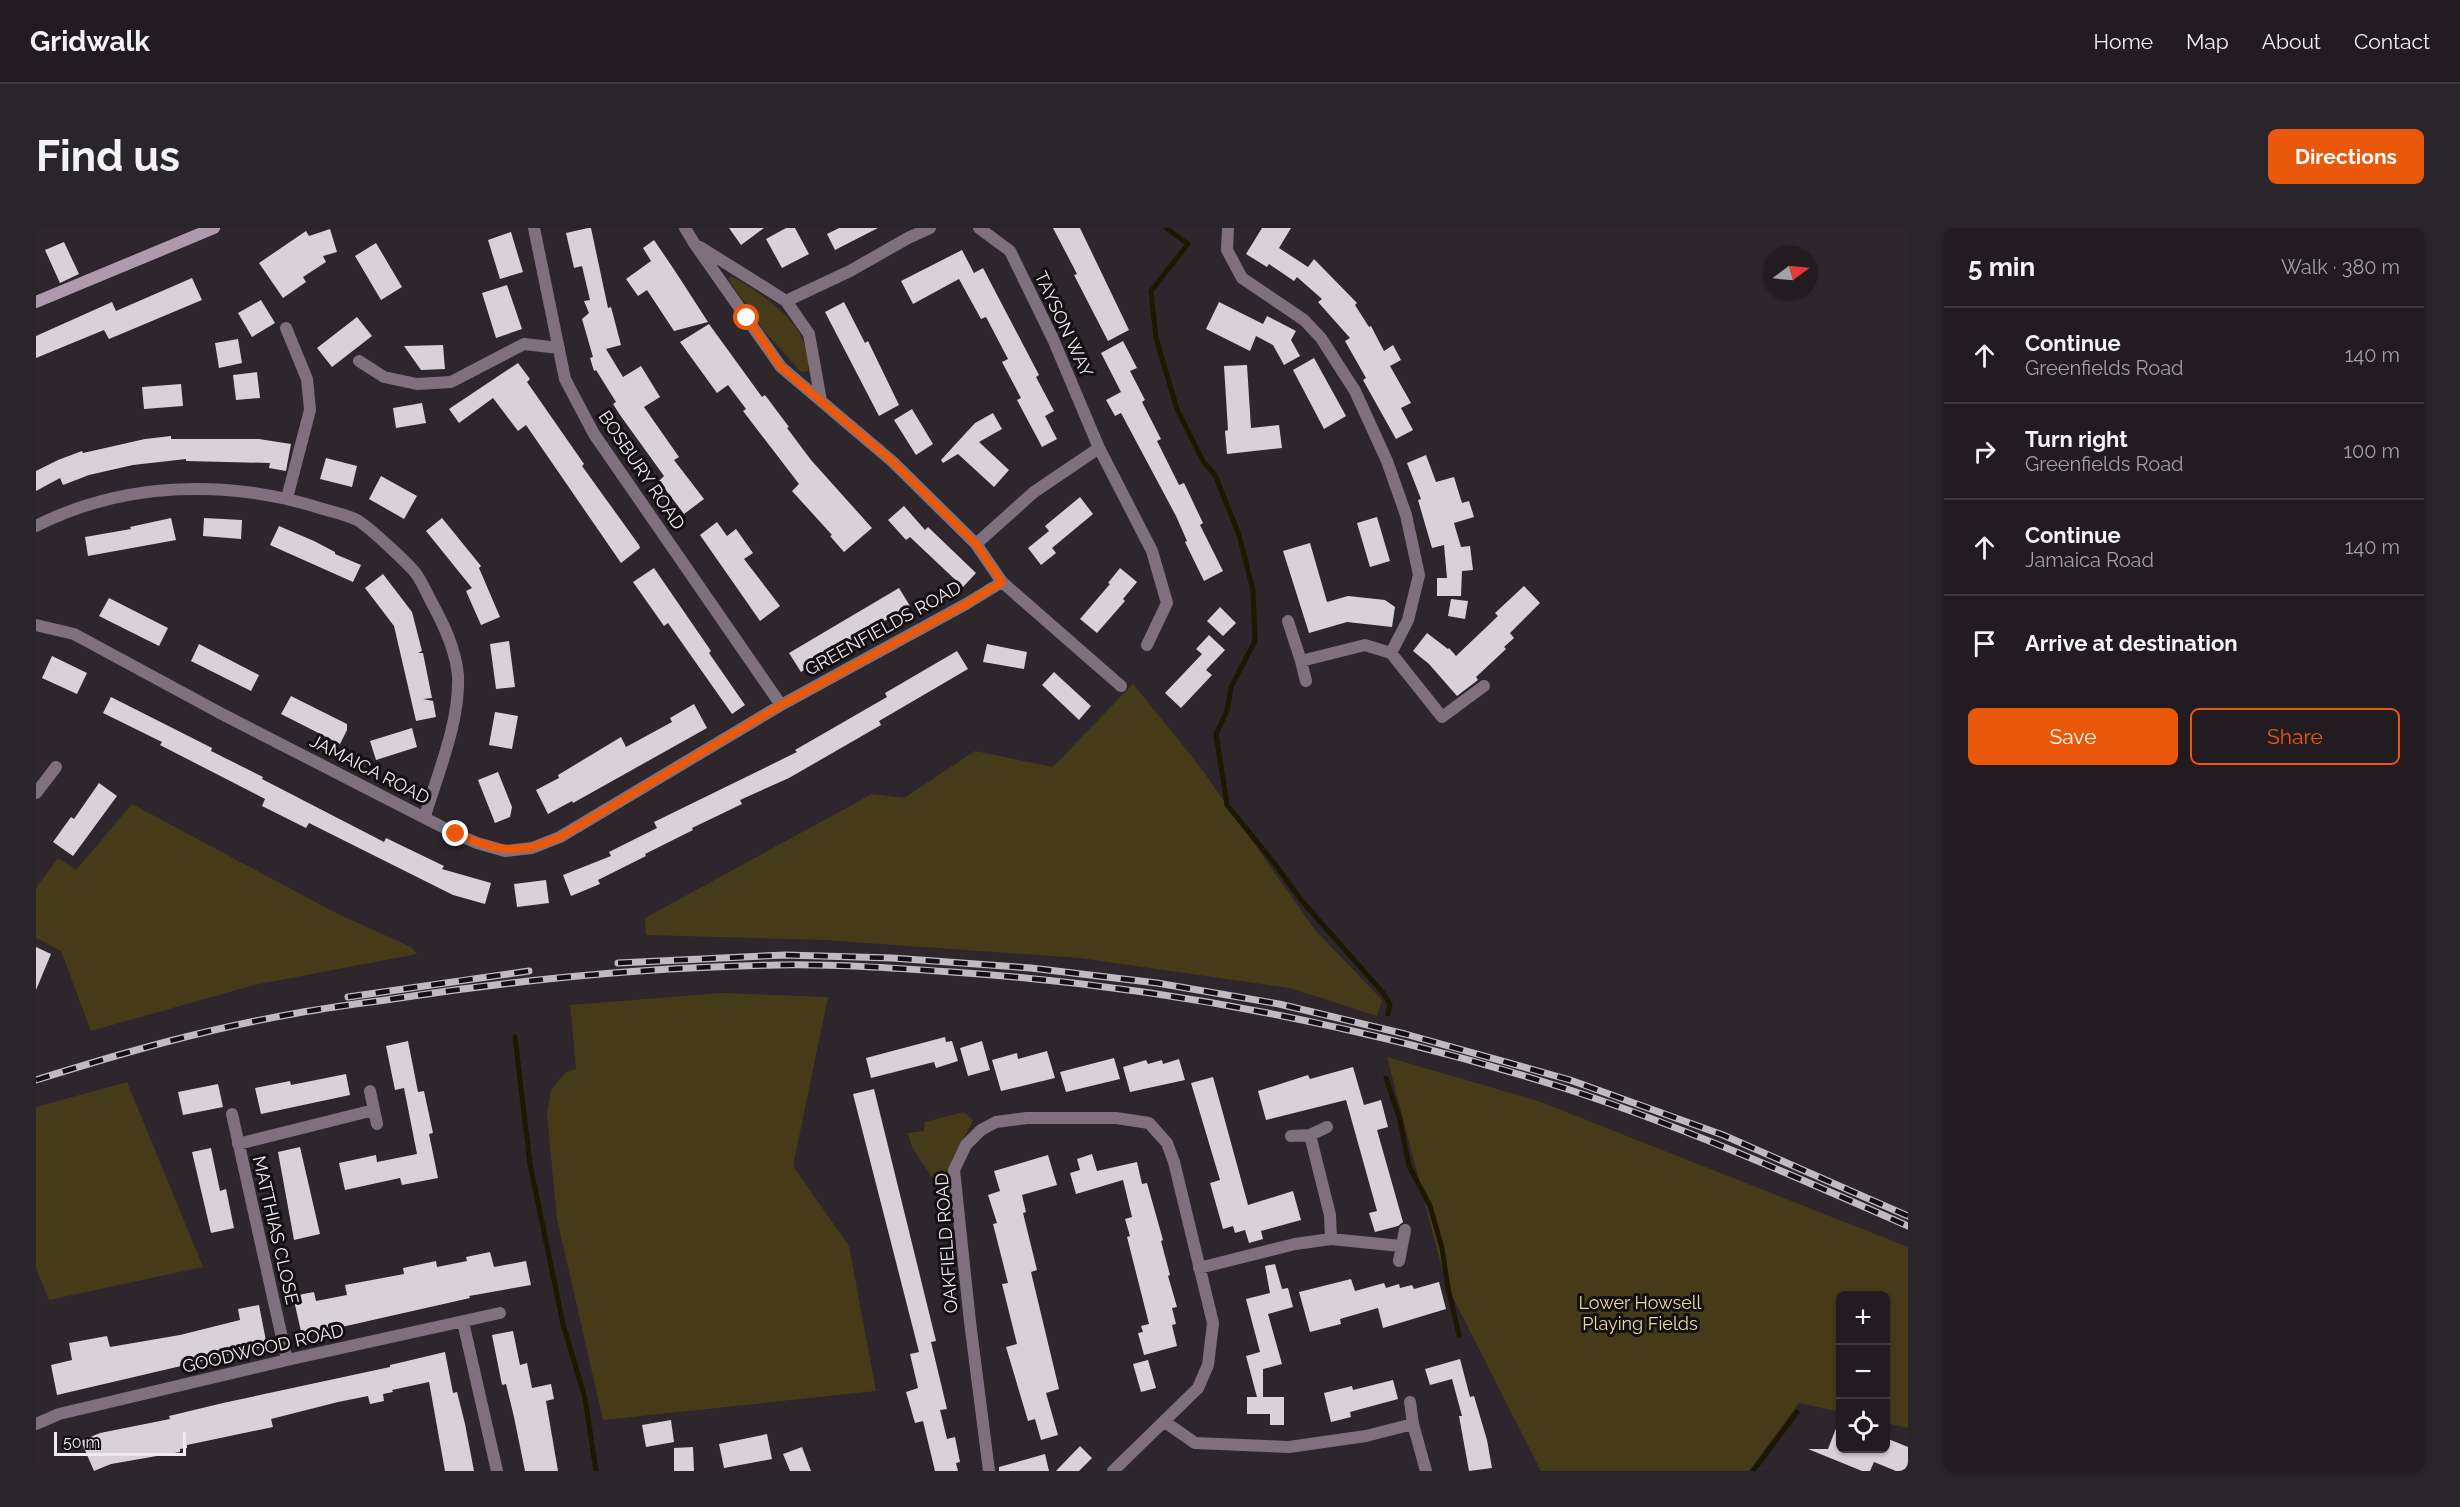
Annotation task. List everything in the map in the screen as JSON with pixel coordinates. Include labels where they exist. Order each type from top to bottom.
[{"type":"street","points":[[36,302],[214,228]]},
{"type":"street","name":"BOSBURY ROAD","points":[[534,228],[565,379],[594,434],[781,705]]},
{"type":"street","points":[[685,228],[781,367],[893,462],[976,544],[1002,582],[1121,686]]},
{"type":"street","points":[[786,301],[850,271],[930,228]]},
{"type":"street","name":"TAYSON WAY","points":[[980,228],[1010,251],[1053,339],[1099,448],[1152,551],[1167,603],[1147,645]]},
{"type":"street","points":[[1228,228],[1227,250],[1242,278],[1304,320],[1321,338],[1355,391],[1387,461],[1406,515],[1419,575],[1408,620],[1391,653]]},
{"type":"street","points":[[694,243],[786,301],[809,334],[821,401]]},
{"type":"street","points":[[286,328],[307,379],[310,410],[287,498]]},
{"type":"street","points":[[359,361],[384,377],[417,384],[451,382],[524,344],[559,348]]},
{"type":"street","points":[[976,544],[1034,492],[1099,448]]},
{"type":"street","points":[[36,526],[59,514],[126,495],[189,489],[225,489],[287,498],[359,520],[417,574],[447,632],[458,675],[453,723],[425,816]]},
{"type":"street","name":"GREENFIELDS ROAD","points":[[781,705],[1002,582]]},
{"type":"street","points":[[1288,621],[1306,681]]},
{"type":"street","name":"JAMAICA ROAD","points":[[36,625],[74,634],[243,725],[425,816],[456,834],[505,851],[543,844],[560,837],[781,705]]},
{"type":"street","points":[[1301,661],[1365,645],[1391,653],[1442,717],[1484,686]]},
{"type":"street","points":[[36,793],[56,767]]},
{"type":"street","points":[[370,1091],[377,1124]]},
{"type":"street","name":"MATTHIAS CLOSE","points":[[238,1144],[374,1110]]},
{"type":"street","name":"MATTHIAS CLOSE","points":[[232,1114],[287,1360]]},
{"type":"street","name":"OAKFIELD ROAD","points":[[989,1471],[954,1170],[966,1145],[981,1130],[996,1122],[1027,1118],[1116,1118],[1149,1123],[1167,1143],[1174,1161],[1213,1323],[1208,1365],[1198,1388],[1113,1471]]},
{"type":"street","points":[[1291,1137],[1310,1135],[1327,1127]]},
{"type":"street","points":[[1310,1135],[1330,1215],[1331,1239]]},
{"type":"street","points":[[1399,1261],[1406,1230]]},
{"type":"street","points":[[1199,1268],[1294,1244],[1331,1239],[1401,1246]]},
{"type":"street","name":"GOODWOOD ROAD","points":[[36,1424],[59,1414],[500,1313]]},
{"type":"street","points":[[463,1322],[497,1471]]},
{"type":"street","points":[[1410,1402],[1413,1424],[1426,1471]]},
{"type":"street","points":[[1165,1422],[1195,1443],[1289,1447],[1366,1436],[1413,1424]]},
{"type":"green space","points":[[730,276],[762,295],[792,322],[805,345],[808,371],[801,372],[765,332],[729,280]]},
{"type":"green space","points":[[1133,684],[1198,764],[1315,930],[1382,1000],[1377,1016],[1290,988],[1080,958],[824,940],[646,935],[645,918],[872,794],[904,798],[975,751],[1053,767]]},
{"type":"green space","points":[[132,804],[336,913],[411,947],[417,954],[254,985],[91,1031],[61,951],[36,938],[36,888],[58,858],[76,870]]},
{"type":"green space","points":[[721,993],[828,997],[793,1166],[849,1246],[876,1391],[603,1420],[557,1219],[547,1115],[551,1090],[565,1073],[576,1069],[570,1005]]},
{"type":"green space","name":"Lower Howsell Playing Fields","points":[[1387,1057],[1538,1101],[1908,1247],[1908,1428],[1890,1424],[1890,1291],[1836,1291],[1836,1411],[1799,1403],[1749,1471],[1541,1471],[1446,1284]]},
{"type":"green space","points":[[127,1082],[203,1267],[49,1300],[36,1268],[36,1107]]},
{"type":"green space","points":[[964,1112],[973,1120],[949,1168],[950,1205],[912,1147],[908,1133],[924,1131],[925,1122]]},
{"type":"building","points":[[591,228],[608,308],[611,307],[621,345],[606,349],[623,377],[641,366],[660,397],[644,407],[679,457],[674,460],[704,499],[684,514],[659,481],[664,476],[620,415],[613,404],[616,402],[596,370],[594,371],[590,358],[593,357],[582,319],[589,313],[584,301],[590,300],[582,266],[574,268],[566,233]]},
{"type":"building","points":[[729,228],[764,228],[741,245]]},
{"type":"building","points":[[786,228],[795,228],[809,254],[782,268],[766,239]]},
{"type":"building","points":[[839,228],[878,228],[835,250],[827,234]]},
{"type":"building","points":[[1053,228],[1080,228],[1129,330],[1108,341]]},
{"type":"building","points":[[1262,228],[1291,228],[1279,248],[1308,267],[1314,259],[1357,303],[1355,305],[1369,327],[1371,326],[1384,351],[1393,345],[1401,360],[1390,366],[1411,403],[1401,408],[1413,430],[1396,439],[1363,380],[1366,378],[1345,341],[1350,338],[1318,302],[1322,299],[1297,277],[1294,281],[1269,264],[1267,267],[1246,254]]},
{"type":"building","points":[[330,229],[337,252],[323,256],[326,262],[303,277],[306,282],[283,298],[259,263],[306,231],[309,236]]},
{"type":"building","points":[[511,232],[523,272],[500,279],[488,240]]},
{"type":"building","points":[[654,240],[708,322],[674,331],[647,290],[638,296],[626,279],[651,261],[643,248]]},
{"type":"building","points":[[64,242],[79,274],[60,283],[45,250]]},
{"type":"building","points":[[376,243],[402,287],[381,300],[355,256]]},
{"type":"building","points":[[962,250],[974,273],[983,268],[1039,375],[1036,377],[1054,411],[1045,416],[1057,439],[1042,447],[1017,400],[1021,398],[1002,362],[1008,359],[986,317],[981,319],[959,279],[913,304],[901,281]]},
{"type":"building","points":[[192,278],[202,300],[109,339],[104,330],[36,358],[36,336],[112,302],[116,311]]},
{"type":"building","points":[[507,285],[522,329],[496,338],[482,293]]},
{"type":"building","points":[[261,300],[275,323],[252,337],[238,313]]},
{"type":"building","points":[[844,302],[865,343],[868,341],[899,405],[879,416],[825,312]]},
{"type":"building","points":[[1219,302],[1263,324],[1267,316],[1296,331],[1291,340],[1300,356],[1284,365],[1273,345],[1256,336],[1250,351],[1206,329]]},
{"type":"building","points":[[357,317],[372,336],[332,367],[317,348]]},
{"type":"building","points":[[709,324],[762,397],[765,395],[789,427],[787,428],[811,460],[872,528],[844,552],[830,536],[832,535],[792,491],[799,484],[743,411],[746,409],[728,385],[717,393],[680,342]]},
{"type":"building","points":[[238,339],[242,363],[219,368],[215,343]]},
{"type":"building","points":[[1123,341],[1137,368],[1130,371],[1145,400],[1142,402],[1161,439],[1157,441],[1179,485],[1184,483],[1203,523],[1200,525],[1223,571],[1204,581],[1185,542],[1187,541],[1176,516],[1121,413],[1115,416],[1106,400],[1121,392],[1101,353]]},
{"type":"building","points":[[443,345],[445,369],[421,370],[404,346]]},
{"type":"building","points":[[1314,358],[1346,416],[1324,429],[1293,370]]},
{"type":"building","points":[[518,363],[530,379],[527,382],[584,464],[582,466],[639,545],[640,548],[621,563],[526,425],[518,431],[493,398],[459,423],[449,409]]},
{"type":"building","points":[[1247,365],[1251,428],[1279,425],[1282,448],[1227,454],[1225,431],[1228,430],[1224,366]]},
{"type":"building","points":[[257,372],[260,398],[236,400],[233,375]]},
{"type":"building","points":[[181,384],[183,406],[144,409],[142,387]]},
{"type":"building","points":[[422,403],[426,423],[396,428],[393,408]]},
{"type":"building","points":[[912,409],[933,444],[916,455],[894,420]]},
{"type":"building","points":[[993,413],[1002,429],[979,442],[1009,470],[994,487],[958,454],[943,463],[941,460],[975,423]]},
{"type":"building","points":[[171,436],[171,439],[259,439],[291,444],[286,471],[269,468],[270,463],[186,461],[186,459],[133,465],[89,475],[63,485],[60,478],[36,491],[36,471],[58,460],[82,451],[83,453],[145,439]]},
{"type":"building","points":[[1426,455],[1436,482],[1454,477],[1462,503],[1469,501],[1474,517],[1454,523],[1461,547],[1470,546],[1473,570],[1462,571],[1461,596],[1437,596],[1437,578],[1447,578],[1444,545],[1432,548],[1418,500],[1421,499],[1407,463]]},
{"type":"building","points":[[326,458],[357,466],[352,487],[320,479]]},
{"type":"building","points":[[381,476],[417,496],[404,519],[369,499]]},
{"type":"building","points":[[1080,497],[1093,514],[1052,548],[1056,553],[1041,565],[1028,548],[1049,531],[1045,526]]},
{"type":"building","points":[[904,506],[925,530],[928,527],[976,573],[963,587],[910,537],[906,540],[888,520]]},
{"type":"building","points":[[1377,517],[1390,561],[1370,567],[1357,523]]},
{"type":"building","points":[[171,518],[176,540],[88,556],[85,537],[131,529],[130,527]]},
{"type":"building","points":[[204,518],[242,520],[241,539],[203,536]]},
{"type":"building","points":[[442,518],[481,566],[479,568],[500,617],[481,625],[466,591],[472,588],[426,531]]},
{"type":"building","points":[[717,522],[727,536],[736,529],[753,553],[744,559],[780,606],[760,621],[700,535]]},
{"type":"building","points":[[279,526],[361,565],[353,582],[270,545]]},
{"type":"building","points":[[1310,543],[1327,602],[1348,596],[1385,600],[1395,607],[1392,627],[1347,622],[1309,633],[1283,551]]},
{"type":"building","points":[[654,568],[745,705],[732,714],[668,623],[664,626],[633,582]]},
{"type":"building","points":[[1120,568],[1137,582],[1123,599],[1125,601],[1097,633],[1080,619],[1110,584],[1108,583]]},
{"type":"building","points":[[383,574],[412,612],[422,651],[418,653],[423,653],[432,698],[423,699],[433,701],[436,717],[416,721],[394,626],[365,588]]},
{"type":"building","points":[[1524,586],[1540,603],[1510,633],[1514,638],[1504,647],[1506,649],[1476,677],[1478,680],[1457,696],[1429,664],[1413,651],[1427,633],[1449,648],[1456,656],[1498,616],[1495,613]]},
{"type":"building","points":[[899,588],[910,606],[801,672],[789,653]]},
{"type":"building","points":[[109,598],[168,628],[159,646],[99,616]]},
{"type":"building","points":[[1451,599],[1468,601],[1465,619],[1448,616]]},
{"type":"building","points":[[1220,607],[1236,623],[1223,636],[1207,621]]},
{"type":"building","points":[[1209,635],[1225,650],[1206,670],[1212,675],[1181,708],[1165,693],[1202,654],[1196,649]]},
{"type":"building","points":[[509,641],[515,687],[496,689],[490,644]]},
{"type":"building","points":[[199,644],[259,675],[251,691],[191,661]]},
{"type":"building","points":[[987,644],[1027,652],[1024,669],[983,662]]},
{"type":"building","points":[[957,651],[968,669],[879,721],[881,725],[789,778],[740,800],[742,804],[692,828],[693,830],[645,854],[646,856],[598,880],[600,884],[571,896],[563,875],[611,856],[609,852],[657,828],[654,822],[797,752],[795,750],[887,697],[885,693]]},
{"type":"building","points":[[52,656],[87,673],[77,694],[42,678]]},
{"type":"building","points":[[1054,672],[1091,706],[1079,720],[1042,685]]},
{"type":"building","points":[[291,696],[347,724],[347,730],[340,744],[281,714]]},
{"type":"building","points":[[111,697],[212,748],[211,751],[263,777],[262,779],[384,842],[386,838],[444,866],[442,869],[491,883],[485,904],[453,895],[309,823],[306,828],[262,806],[265,799],[160,745],[162,742],[103,713]]},
{"type":"building","points":[[694,704],[707,728],[573,803],[572,801],[548,814],[536,790],[559,778],[558,775],[621,737],[626,747],[672,722],[670,718]]},
{"type":"building","points":[[495,712],[518,716],[512,749],[489,745]]},
{"type":"building","points":[[412,728],[417,747],[376,760],[370,741]]},
{"type":"building","points":[[498,772],[512,807],[510,817],[495,823],[478,780]]},
{"type":"building","points":[[99,783],[117,796],[73,856],[53,842],[71,817],[74,819]]},
{"type":"building","points":[[546,880],[549,903],[517,907],[514,884]]},
{"type":"building","points":[[36,947],[51,954],[36,990]]},
{"type":"building","points":[[945,1037],[946,1042],[952,1041],[958,1061],[936,1068],[934,1062],[871,1078],[866,1058]]},
{"type":"building","points":[[408,1041],[418,1092],[424,1091],[433,1133],[429,1134],[438,1178],[402,1185],[400,1178],[345,1190],[339,1163],[376,1155],[377,1162],[417,1154],[404,1088],[395,1090],[386,1046]]},
{"type":"building","points":[[982,1041],[990,1070],[968,1076],[960,1048]]},
{"type":"building","points":[[1047,1051],[1055,1078],[1001,1091],[992,1060],[1017,1053],[1018,1059]]},
{"type":"building","points":[[1114,1058],[1120,1079],[1066,1092],[1060,1072]]},
{"type":"building","points":[[1179,1059],[1185,1080],[1130,1092],[1123,1067],[1146,1060],[1148,1064],[1162,1060],[1163,1064]]},
{"type":"building","points":[[1353,1067],[1364,1105],[1381,1100],[1388,1127],[1377,1130],[1403,1222],[1398,1226],[1375,1232],[1369,1213],[1377,1211],[1346,1100],[1266,1120],[1258,1091],[1308,1075],[1310,1079]]},
{"type":"building","points":[[346,1074],[350,1095],[261,1114],[255,1088],[290,1081],[291,1085]]},
{"type":"building","points":[[1213,1077],[1248,1205],[1293,1191],[1301,1220],[1261,1231],[1263,1239],[1249,1243],[1245,1230],[1235,1233],[1233,1226],[1223,1229],[1210,1183],[1220,1180],[1191,1083]]},
{"type":"building","points":[[218,1084],[223,1107],[183,1115],[178,1092]]},
{"type":"building","points":[[874,1089],[936,1341],[931,1342],[947,1409],[940,1410],[947,1439],[955,1437],[960,1462],[956,1463],[958,1471],[935,1471],[923,1421],[915,1423],[906,1392],[918,1388],[910,1354],[919,1352],[853,1094]]},
{"type":"building","points":[[300,1147],[320,1234],[294,1240],[278,1152]]},
{"type":"building","points":[[211,1148],[220,1191],[226,1189],[234,1228],[211,1233],[192,1152]]},
{"type":"building","points":[[1092,1154],[1097,1171],[1137,1162],[1142,1184],[1147,1183],[1163,1240],[1161,1241],[1170,1275],[1168,1276],[1177,1307],[1172,1308],[1176,1324],[1172,1325],[1177,1346],[1144,1355],[1138,1333],[1143,1332],[1141,1326],[1149,1324],[1127,1237],[1130,1236],[1125,1219],[1132,1217],[1123,1180],[1076,1194],[1070,1173],[1080,1170],[1077,1159]]},
{"type":"building","points":[[1048,1155],[1057,1185],[1022,1195],[1026,1212],[1023,1213],[1037,1270],[1031,1272],[1059,1389],[1046,1393],[1058,1435],[1041,1440],[1035,1419],[1028,1421],[1006,1347],[1017,1344],[1002,1284],[1008,1283],[993,1224],[997,1223],[988,1195],[1000,1191],[994,1171]]},
{"type":"building","points":[[490,1252],[494,1267],[526,1261],[531,1285],[469,1296],[470,1298],[302,1336],[293,1296],[314,1292],[316,1301],[347,1295],[345,1285],[404,1274],[403,1268],[436,1261],[437,1267],[467,1261],[466,1257]]},
{"type":"building","points":[[1275,1264],[1282,1289],[1288,1288],[1293,1307],[1268,1314],[1282,1364],[1263,1369],[1263,1397],[1284,1397],[1284,1425],[1270,1425],[1270,1414],[1247,1414],[1247,1397],[1257,1397],[1246,1356],[1260,1352],[1246,1299],[1270,1293],[1265,1266]]},
{"type":"building","points":[[1351,1279],[1355,1291],[1384,1283],[1386,1288],[1399,1284],[1400,1288],[1412,1285],[1414,1289],[1439,1282],[1446,1309],[1383,1328],[1378,1308],[1340,1319],[1341,1324],[1310,1332],[1299,1292]]},
{"type":"building","points":[[259,1305],[267,1346],[57,1395],[51,1365],[72,1360],[69,1343],[107,1336],[110,1347],[180,1335],[240,1320],[238,1309]]},
{"type":"building","points":[[513,1331],[520,1365],[527,1363],[532,1388],[551,1384],[554,1399],[546,1401],[558,1471],[525,1471],[506,1384],[502,1385],[492,1335]]},
{"type":"building","points":[[445,1352],[453,1393],[457,1392],[465,1424],[474,1471],[445,1471],[429,1382],[392,1390],[393,1392],[383,1394],[384,1401],[370,1404],[368,1396],[338,1402],[271,1419],[273,1427],[187,1445],[187,1448],[180,1449],[180,1452],[111,1464],[94,1471],[81,1441],[100,1433],[170,1419],[169,1416],[390,1367],[390,1365]]},
{"type":"building","points":[[1460,1359],[1470,1397],[1474,1396],[1487,1440],[1492,1468],[1469,1471],[1459,1416],[1462,1416],[1452,1379],[1430,1385],[1425,1369]]},
{"type":"building","points":[[1148,1360],[1156,1388],[1141,1392],[1133,1364]]},
{"type":"building","points":[[1393,1380],[1398,1399],[1350,1412],[1351,1417],[1331,1422],[1324,1393],[1352,1386],[1353,1390]]},
{"type":"building","points":[[671,1420],[674,1442],[646,1447],[642,1425]]},
{"type":"building","points":[[1836,1428],[1836,1453],[1890,1453],[1890,1440],[1908,1447],[1908,1471],[1896,1471],[1874,1462],[1870,1471],[1862,1471],[1808,1449],[1828,1449]]},
{"type":"building","points":[[767,1434],[772,1459],[724,1468],[719,1444]]},
{"type":"building","points":[[1080,1446],[1092,1458],[1079,1471],[1056,1471]]},
{"type":"building","points":[[693,1447],[694,1471],[674,1471],[674,1448]]},
{"type":"building","points":[[802,1447],[811,1471],[790,1471],[783,1454]]},
{"type":"building","points":[[1045,1454],[1049,1471],[999,1471],[999,1467]]},
{"type":"waterway","points":[[1166,228],[1188,244],[1151,291],[1156,338],[1177,409],[1203,461],[1215,475],[1239,535],[1253,590],[1255,641],[1231,687],[1227,711],[1216,734],[1227,805],[1301,900],[1384,994],[1390,1004],[1388,1014]]},
{"type":"waterway","points":[[515,1037],[530,1164],[563,1324],[585,1398],[596,1471]]},
{"type":"waterway","points":[[1386,1078],[1400,1120],[1409,1166],[1430,1206],[1442,1248],[1459,1335]]},
{"type":"waterway","points":[[1753,1471],[1797,1412]]},
{"type":"railway","points":[[618,963],[785,955],[892,958],[1031,968],[1157,983],[1279,1004],[1405,1034],[1570,1080],[1723,1135],[1908,1216]]},
{"type":"railway","points":[[36,1080],[166,1042],[265,1019],[458,990],[595,974],[732,966],[822,965],[1030,978],[1108,987],[1263,1012],[1340,1028],[1492,1066],[1567,1089],[1654,1120],[1739,1153],[1908,1226]]},
{"type":"railway","points":[[348,997],[529,971]]},
{"type":"route","points":[[456,834],[505,851],[532,848],[560,837],[781,705],[1002,582],[976,544],[893,462],[781,367],[747,318]]}]
